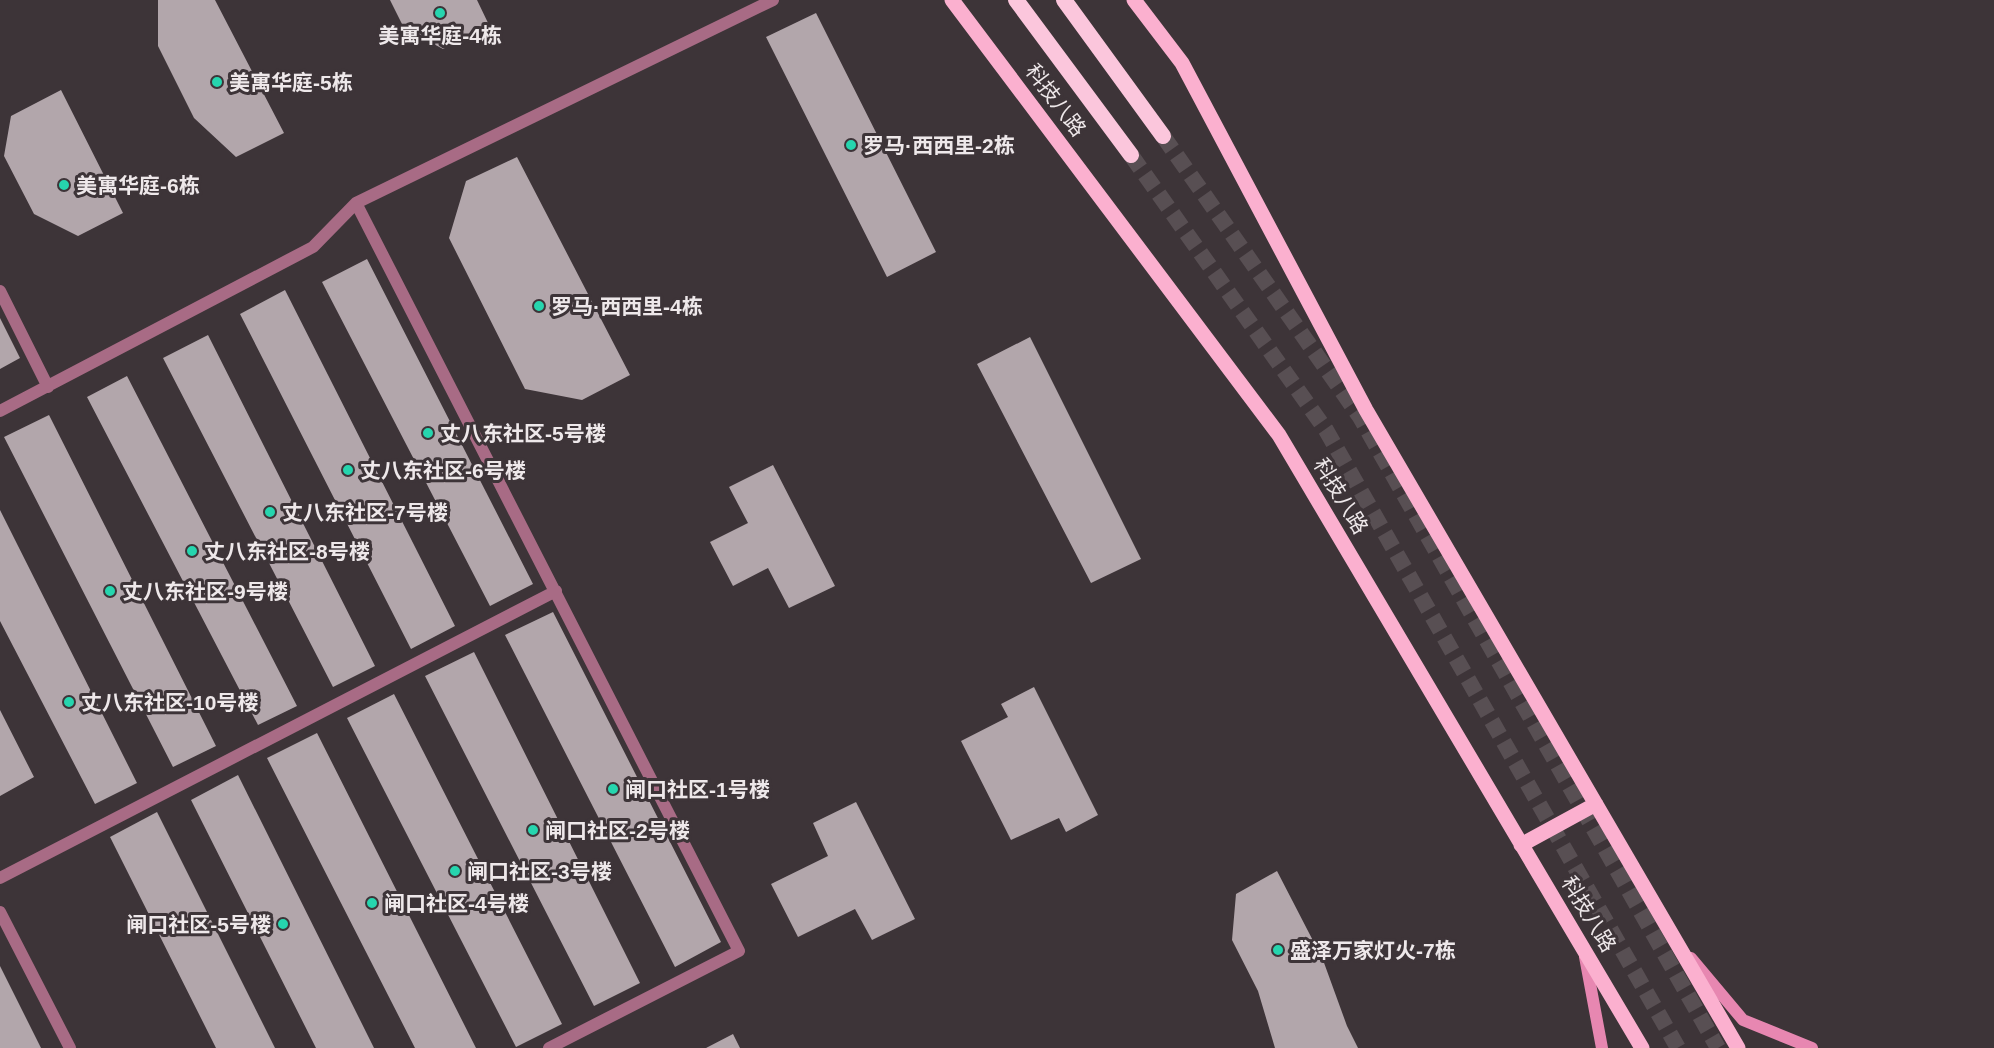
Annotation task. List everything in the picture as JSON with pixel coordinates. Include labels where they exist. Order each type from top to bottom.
[{"type":"highway","name":"科技八路","points":[[1016,0],[1131,155]]},
{"type":"highway","points":[[1064,0],[1163,136]]},
{"type":"main road","name":"科技八路","points":[[952,0],[1279,435],[1642,1048]]},
{"type":"main road","points":[[1134,0],[1182,63],[1366,410],[1738,1048]]},
{"type":"main road","points":[[1521,845],[1596,804]]},
{"type":"main road","points":[[1674,939],[1743,1020],[1812,1048]]},
{"type":"main road","points":[[1584,950],[1602,1048]]},
{"type":"street","points":[[0,411],[313,247],[356,203],[773,0]]},
{"type":"street","points":[[356,203],[739,951],[549,1048]]},
{"type":"street","points":[[0,291],[48,387]]},
{"type":"street","points":[[0,878],[556,591]]},
{"type":"street","points":[[0,912],[70,1048]]},
{"type":"building","name":"美寓华庭-5栋","points":[[158,0],[215,0],[284,133],[236,157],[194,118],[158,46]]},
{"type":"building","name":"美寓华庭-4栋","points":[[390,0],[477,0],[489,25],[443,49],[404,28]]},
{"type":"building","name":"罗马·西西里-2栋","points":[[816,13],[936,252],[887,277],[766,37]]},
{"type":"building","name":"美寓华庭-6栋","points":[[61,90],[123,213],[78,236],[34,214],[4,156],[11,116]]},
{"type":"building","name":"罗马·西西里-4栋","points":[[517,157],[630,375],[582,400],[525,389],[449,238],[466,181]]},
{"type":"building","name":"丈八东社区-5号楼","points":[[367,259],[533,584],[490,606],[322,282]]},
{"type":"building","name":"丈八东社区-6号楼","points":[[285,290],[455,626],[411,649],[240,314]]},
{"type":"building","points":[[0,318],[20,358],[0,369]]},
{"type":"building","name":"丈八东社区-7号楼","points":[[208,335],[375,666],[333,687],[163,358]]},
{"type":"building","points":[[1030,337],[1141,559],[1091,583],[977,364]]},
{"type":"building","name":"丈八东社区-8号楼","points":[[127,376],[297,706],[258,725],[87,397]]},
{"type":"building","name":"丈八东社区-9号楼","points":[[49,415],[216,746],[173,767],[4,437]]},
{"type":"building","points":[[773,465],[835,586],[789,608],[768,568],[733,586],[710,542],[748,523],[729,487]]},
{"type":"building","name":"丈八东社区-10号楼","points":[[0,510],[137,783],[95,804],[0,621]]},
{"type":"building","name":"闸口社区-1号楼","points":[[553,612],[721,942],[675,967],[505,635]]},
{"type":"building","name":"闸口社区-2号楼","points":[[474,652],[640,983],[594,1006],[425,676]]},
{"type":"building","points":[[1034,687],[1098,815],[1066,832],[1059,818],[1011,840],[961,741],[1008,717],[1001,704]]},
{"type":"building","name":"闸口社区-3号楼","points":[[394,694],[562,1024],[516,1047],[347,718]]},
{"type":"building","points":[[0,710],[34,777],[0,796]]},
{"type":"building","name":"闸口社区-4号楼","points":[[317,733],[476,1048],[415,1048],[267,758]]},
{"type":"building","name":"闸口社区-5号楼","points":[[238,775],[374,1048],[316,1048],[191,800]]},
{"type":"building","points":[[856,802],[915,919],[872,940],[855,909],[798,937],[771,884],[828,856],[813,823]]},
{"type":"building","points":[[157,812],[275,1048],[216,1048],[110,837]]},
{"type":"building","name":"盛泽万家灯火-7栋","points":[[1277,871],[1323,960],[1347,1026],[1358,1048],[1275,1048],[1258,991],[1232,940],[1236,894]]},
{"type":"building","points":[[0,966],[41,1048],[0,1048]]},
{"type":"building","points":[[733,1034],[740,1048],[706,1048]]},
{"type":"tunnel","points":[[1163,136],[1360,417],[1718,1048]]},
{"type":"tunnel","points":[[1131,155],[1326,430],[1678,1048]]},
{"type":"place","name":"美寓华庭-4栋","points":[[440,13]]},
{"type":"place","name":"美寓华庭-5栋","points":[[217,82]]},
{"type":"place","name":"罗马·西西里-2栋","points":[[851,145]]},
{"type":"place","name":"美寓华庭-6栋","points":[[64,185]]},
{"type":"place","name":"罗马·西西里-4栋","points":[[539,306]]},
{"type":"place","name":"丈八东社区-5号楼","points":[[428,433]]},
{"type":"place","name":"丈八东社区-6号楼","points":[[348,470]]},
{"type":"place","name":"丈八东社区-7号楼","points":[[270,512]]},
{"type":"place","name":"丈八东社区-8号楼","points":[[192,551]]},
{"type":"place","name":"丈八东社区-9号楼","points":[[110,591]]},
{"type":"place","name":"丈八东社区-10号楼","points":[[69,702]]},
{"type":"place","name":"闸口社区-1号楼","points":[[613,789]]},
{"type":"place","name":"闸口社区-2号楼","points":[[533,830]]},
{"type":"place","name":"闸口社区-3号楼","points":[[455,871]]},
{"type":"place","name":"闸口社区-4号楼","points":[[372,903]]},
{"type":"place","name":"闸口社区-5号楼","points":[[283,924]]},
{"type":"place","name":"盛泽万家灯火-7栋","points":[[1278,950]]}]
